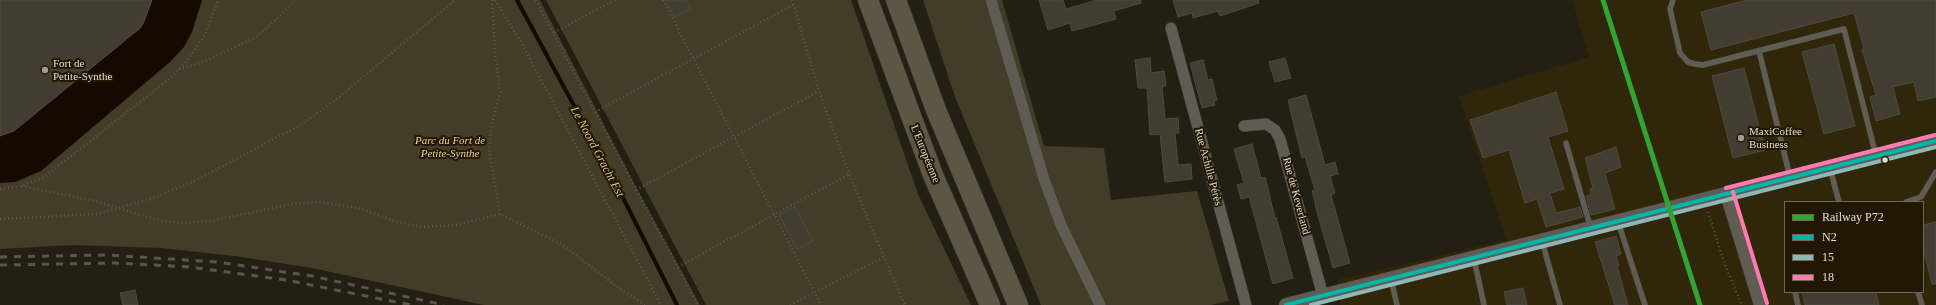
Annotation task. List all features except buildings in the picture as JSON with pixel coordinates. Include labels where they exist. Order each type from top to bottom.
[{"type":"highway","name":"L'Européenne","points":[[868,0],[926,158],[990,305]]},
{"type":"highway","points":[[896,0],[946,133],[1018,305]]},
{"type":"street","points":[[991,0],[1027,127],[1046,185],[1061,225],[1100,305]]},
{"type":"street","name":"Rue Achille Pérès","points":[[1171,28],[1246,305]]},
{"type":"street","name":"Rue de Keverland","points":[[1244,126],[1266,124],[1274,130],[1280,139],[1323,296]]},
{"type":"street","points":[[1286,305],[1876,156],[1936,143]]},
{"type":"street","points":[[1727,194],[1761,305]]},
{"type":"lane","points":[[1673,0],[1670,9],[1680,53],[1688,62],[1703,65],[1844,29],[1876,156]]},
{"type":"lane","points":[[1759,51],[1790,178]]},
{"type":"lane","points":[[1566,143],[1591,229]]},
{"type":"lane","points":[[1830,168],[1839,201]]},
{"type":"lane","points":[[1910,201],[1920,198],[1936,172]]},
{"type":"lane","points":[[1618,222],[1645,305]]},
{"type":"lane","points":[[1542,241],[1560,305]]},
{"type":"lane","points":[[1474,258],[1484,305]]},
{"type":"lane","points":[[1391,279],[1397,305]]},
{"type":"lane","points":[[1795,293],[1798,305]]},
{"type":"lane","points":[[1918,293],[1922,305]]},
{"type":"path","points":[[0,189],[22,186],[49,173],[129,112],[179,69],[205,35],[218,0]]},
{"type":"path","points":[[179,69],[201,63],[256,36],[295,0]]},
{"type":"path","points":[[0,219],[97,214],[159,196],[184,186],[302,124],[338,98],[455,0]]},
{"type":"path","points":[[494,0],[495,53],[500,92],[491,127],[488,150],[500,214]]},
{"type":"path","points":[[494,0],[522,44],[661,305]]},
{"type":"path","points":[[536,0],[698,305]]},
{"type":"path","points":[[554,33],[615,0]]},
{"type":"path","points":[[663,0],[692,59],[822,305]]},
{"type":"path","points":[[792,0],[819,91],[849,174],[905,305]]},
{"type":"path","points":[[595,112],[793,5]]},
{"type":"path","points":[[636,190],[733,136],[819,91]]},
{"type":"path","points":[[678,267],[849,174]]},
{"type":"path","points":[[22,186],[120,208],[161,221],[189,223],[230,217],[292,204],[331,203],[359,208],[397,222],[422,227],[456,225],[500,214],[561,244],[616,286],[645,305]]},
{"type":"path","points":[[1705,200],[1725,265],[1742,305]]},
{"type":"path","points":[[790,305],[884,257]]},
{"type":"shaded area","points":[[152,0],[202,0],[192,32],[184,47],[170,62],[41,171],[15,182],[0,183],[0,135],[14,131],[139,29],[143,24]]},
{"type":"shaded area","points":[[1572,0],[1936,0],[1936,305],[1341,305],[1337,280],[1506,240],[1459,96],[1589,57]]},
{"type":"green space","name":"Parc du Fort de Petite-Synthe","points":[[0,0],[540,0],[637,189],[700,305],[484,305],[312,268],[235,256],[161,248],[74,245],[0,249]]},
{"type":"green space","points":[[546,0],[851,0],[918,194],[971,305],[706,305]]},
{"type":"green space","points":[[923,0],[1002,0],[1044,146],[1104,148],[1111,200],[1197,191],[1229,301],[1211,305],[1041,305],[955,97]]},
{"type":"waterway","name":"Le Noord Gracht Est","points":[[517,0],[613,178],[677,305]]},
{"type":"railway","points":[[0,257],[107,255],[217,262],[312,276],[444,305]]},
{"type":"railway","points":[[0,265],[115,263],[190,267],[286,280],[411,305]]},
{"type":"rail line","name":"P72","points":[[1603,0],[1700,305]]},
{"type":"transit line","name":"18","points":[[1726,188],[1935,135]]},
{"type":"transit line","name":"N2","points":[[1286,305],[1936,141]]},
{"type":"transit line","name":"15","points":[[1311,305],[1936,147]]},
{"type":"transit line","name":"18","points":[[1733,192],[1767,303]]},
{"type":"place","name":"Fort de Petite-Synthe","points":[[45,70]]},
{"type":"place","name":"MaxiCoffee Business","points":[[1741,138]]}]
